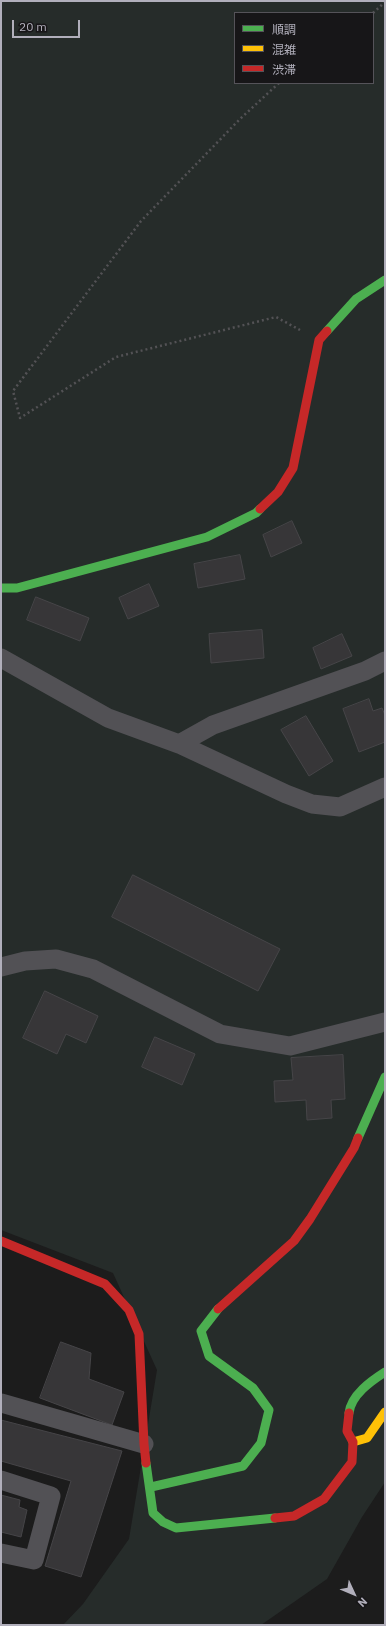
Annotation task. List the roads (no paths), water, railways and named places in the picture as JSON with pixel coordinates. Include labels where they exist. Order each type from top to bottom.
[{"type":"street","points":[[1,588],[17,588],[207,537],[256,513],[278,492],[293,468],[319,340],[356,299],[385,280]]},
{"type":"street","points":[[1,658],[108,718],[179,744],[286,794],[312,804],[340,807],[385,787]]},
{"type":"street","points":[[179,744],[213,725],[365,671],[385,661]]},
{"type":"street","points":[[1,967],[25,961],[56,959],[93,969],[220,1034],[290,1046],[385,1022]]},
{"type":"street","points":[[151,1487],[242,1466],[261,1444],[269,1410],[253,1388],[209,1356],[201,1331],[215,1311],[294,1241],[310,1219],[354,1148],[385,1077]]},
{"type":"street","points":[[1,1241],[106,1284],[129,1310],[139,1334],[144,1444],[151,1487],[153,1513],[163,1522],[176,1528],[294,1516],[324,1499],[352,1462],[353,1442],[347,1431],[350,1406],[368,1383],[385,1372]]},
{"type":"street","points":[[1,1404],[144,1444]]},
{"type":"street","points":[[353,1442],[367,1438],[385,1412]]},
{"type":"street","points":[[1,1480],[52,1496],[34,1560],[1,1553]]}]
